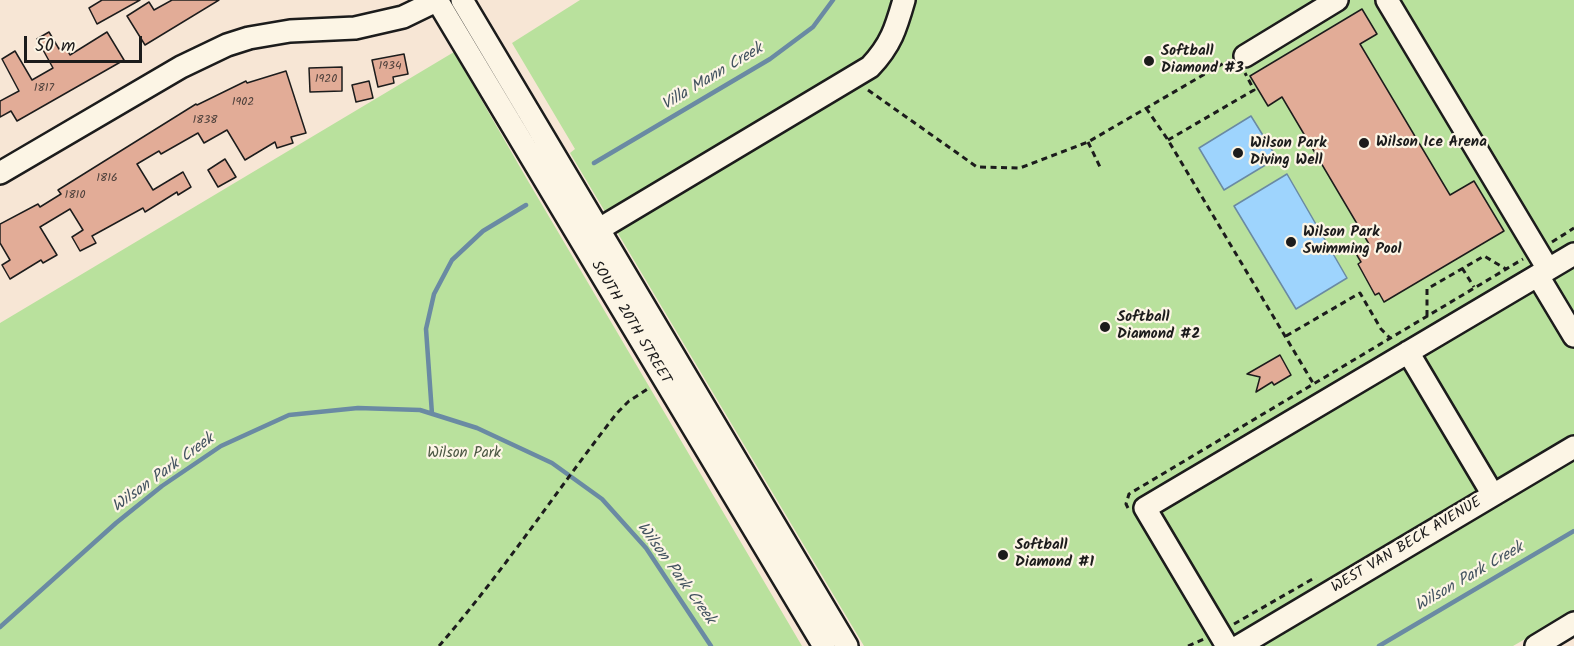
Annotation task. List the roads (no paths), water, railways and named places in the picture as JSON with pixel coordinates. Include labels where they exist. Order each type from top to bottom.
[{"type":"street","name":"SOUTH 20TH STREET","points":[[437,0],[590,236],[675,378],[847,646]]},
{"type":"street","points":[[0,173],[181,67],[227,45],[249,38],[290,31],[355,28],[403,17],[437,0]]},
{"type":"street","name":"SOUTH 20TH STREET","points":[[462,0],[590,236]]},
{"type":"street","points":[[590,236],[870,67],[885,51],[894,34],[904,0]]},
{"type":"street","points":[[1240,56],[1337,0]]},
{"type":"street","points":[[1387,0],[1543,272],[1574,336]]},
{"type":"street","points":[[1223,639],[1145,508],[1574,254]]},
{"type":"street","points":[[1408,352],[1493,495]]},
{"type":"street","name":"SOUTH 20TH STREET","points":[[675,378],[824,646]]},
{"type":"street","name":"WEST VAN BECK AVENUE","points":[[1239,646],[1574,447]]},
{"type":"street","points":[[1536,646],[1574,623]]},
{"type":"water","name":"Wilson Park Diving Well","points":[[1251,116],[1277,158],[1224,190],[1199,148]]},
{"type":"water","name":"Wilson Park Swimming Pool","points":[[1287,174],[1347,278],[1296,309],[1234,206]]},
{"type":"waterway","name":"Villa Mann Creek","points":[[594,163],[770,59],[813,27],[833,0]]},
{"type":"waterway","points":[[432,414],[426,329],[434,294],[452,260],[483,231],[526,205]]},
{"type":"waterway","name":"Wilson Park Creek","points":[[0,627],[116,523],[162,486],[221,446],[289,415],[358,408],[420,410],[477,428],[552,463],[602,499],[646,548],[711,646]]},
{"type":"waterway","name":"Wilson Park Creek","points":[[1379,646],[1574,531]]},
{"type":"place","name":"Softball Diamond #3","points":[[1149,61]]},
{"type":"place","name":"Wilson Ice Arena","points":[[1364,143]]},
{"type":"place","name":"Wilson Park Diving Well","points":[[1238,153]]},
{"type":"place","name":"Wilson Park Swimming Pool","points":[[1291,242]]},
{"type":"place","name":"Softball Diamond #2","points":[[1105,327]]},
{"type":"place","name":"Softball Diamond #1","points":[[1003,555]]},
{"type":"park label","name":"Wilson Park","points":[[464,454]]}]
